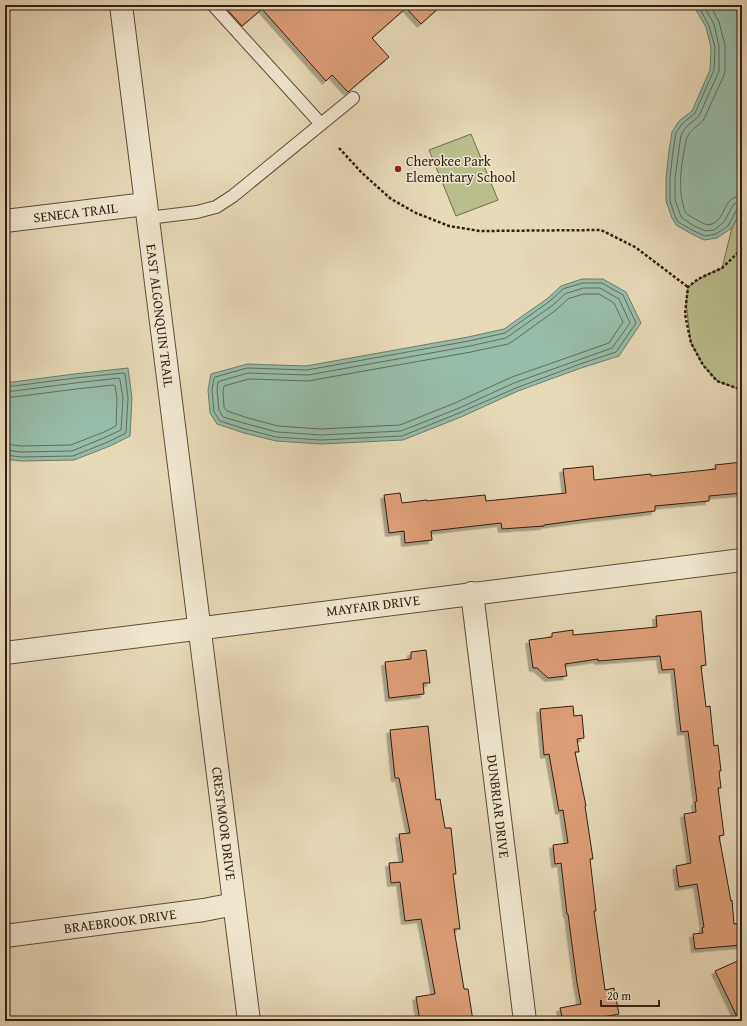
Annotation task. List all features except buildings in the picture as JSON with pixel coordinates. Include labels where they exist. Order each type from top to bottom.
[{"type":"street","name":"EAST ALGONQUIN TRAIL","points":[[121,5],[199,627]]},
{"type":"street","name":"SENECA TRAIL","points":[[5,221],[147,211]]},
{"type":"street","name":"MAYFAIR DRIVE","points":[[5,653],[199,627],[742,560]]},
{"type":"street","name":"DUNBRIAR DRIVE","points":[[472,593],[525,1021]]},
{"type":"street","name":"CRESTMOOR DRIVE","points":[[199,627],[249,1021]]},
{"type":"street","name":"BRAEBROOK DRIVE","points":[[5,936],[197,911],[234,904]]},
{"type":"lane","points":[[213,5],[321,124]]},
{"type":"lane","points":[[147,211],[197,212],[216,207],[233,196],[352,98]]},
{"type":"path","points":[[339,148],[362,173],[391,199],[416,213],[449,226],[480,231],[601,230],[635,247],[688,287]]},
{"type":"path","points":[[742,249],[722,268],[698,279],[688,287],[685,314],[690,343],[703,365],[716,380],[742,390]]},
{"type":"shaded area","points":[[471,134],[498,200],[456,216],[429,150]]},
{"type":"shaded area","points":[[742,208],[741,390],[717,381],[703,365],[691,343],[686,303],[688,287],[706,275],[722,268],[732,228]]},
{"type":"water","points":[[693,5],[742,5],[742,208],[732,228],[717,238],[704,240],[676,225],[666,201],[666,178],[672,132],[679,121],[692,111],[710,70],[711,48],[706,27]]},
{"type":"water","points":[[582,279],[603,279],[626,292],[641,323],[619,356],[518,391],[461,417],[403,440],[321,444],[276,441],[217,424],[210,413],[208,390],[211,374],[247,364],[306,366],[468,337],[504,329],[548,298],[561,286]]},
{"type":"water","points":[[128,368],[132,398],[130,436],[110,446],[74,460],[21,461],[5,459],[5,382]]},
{"type":"place","name":"Cherokee Park Elementary School","points":[[398,169]]}]
